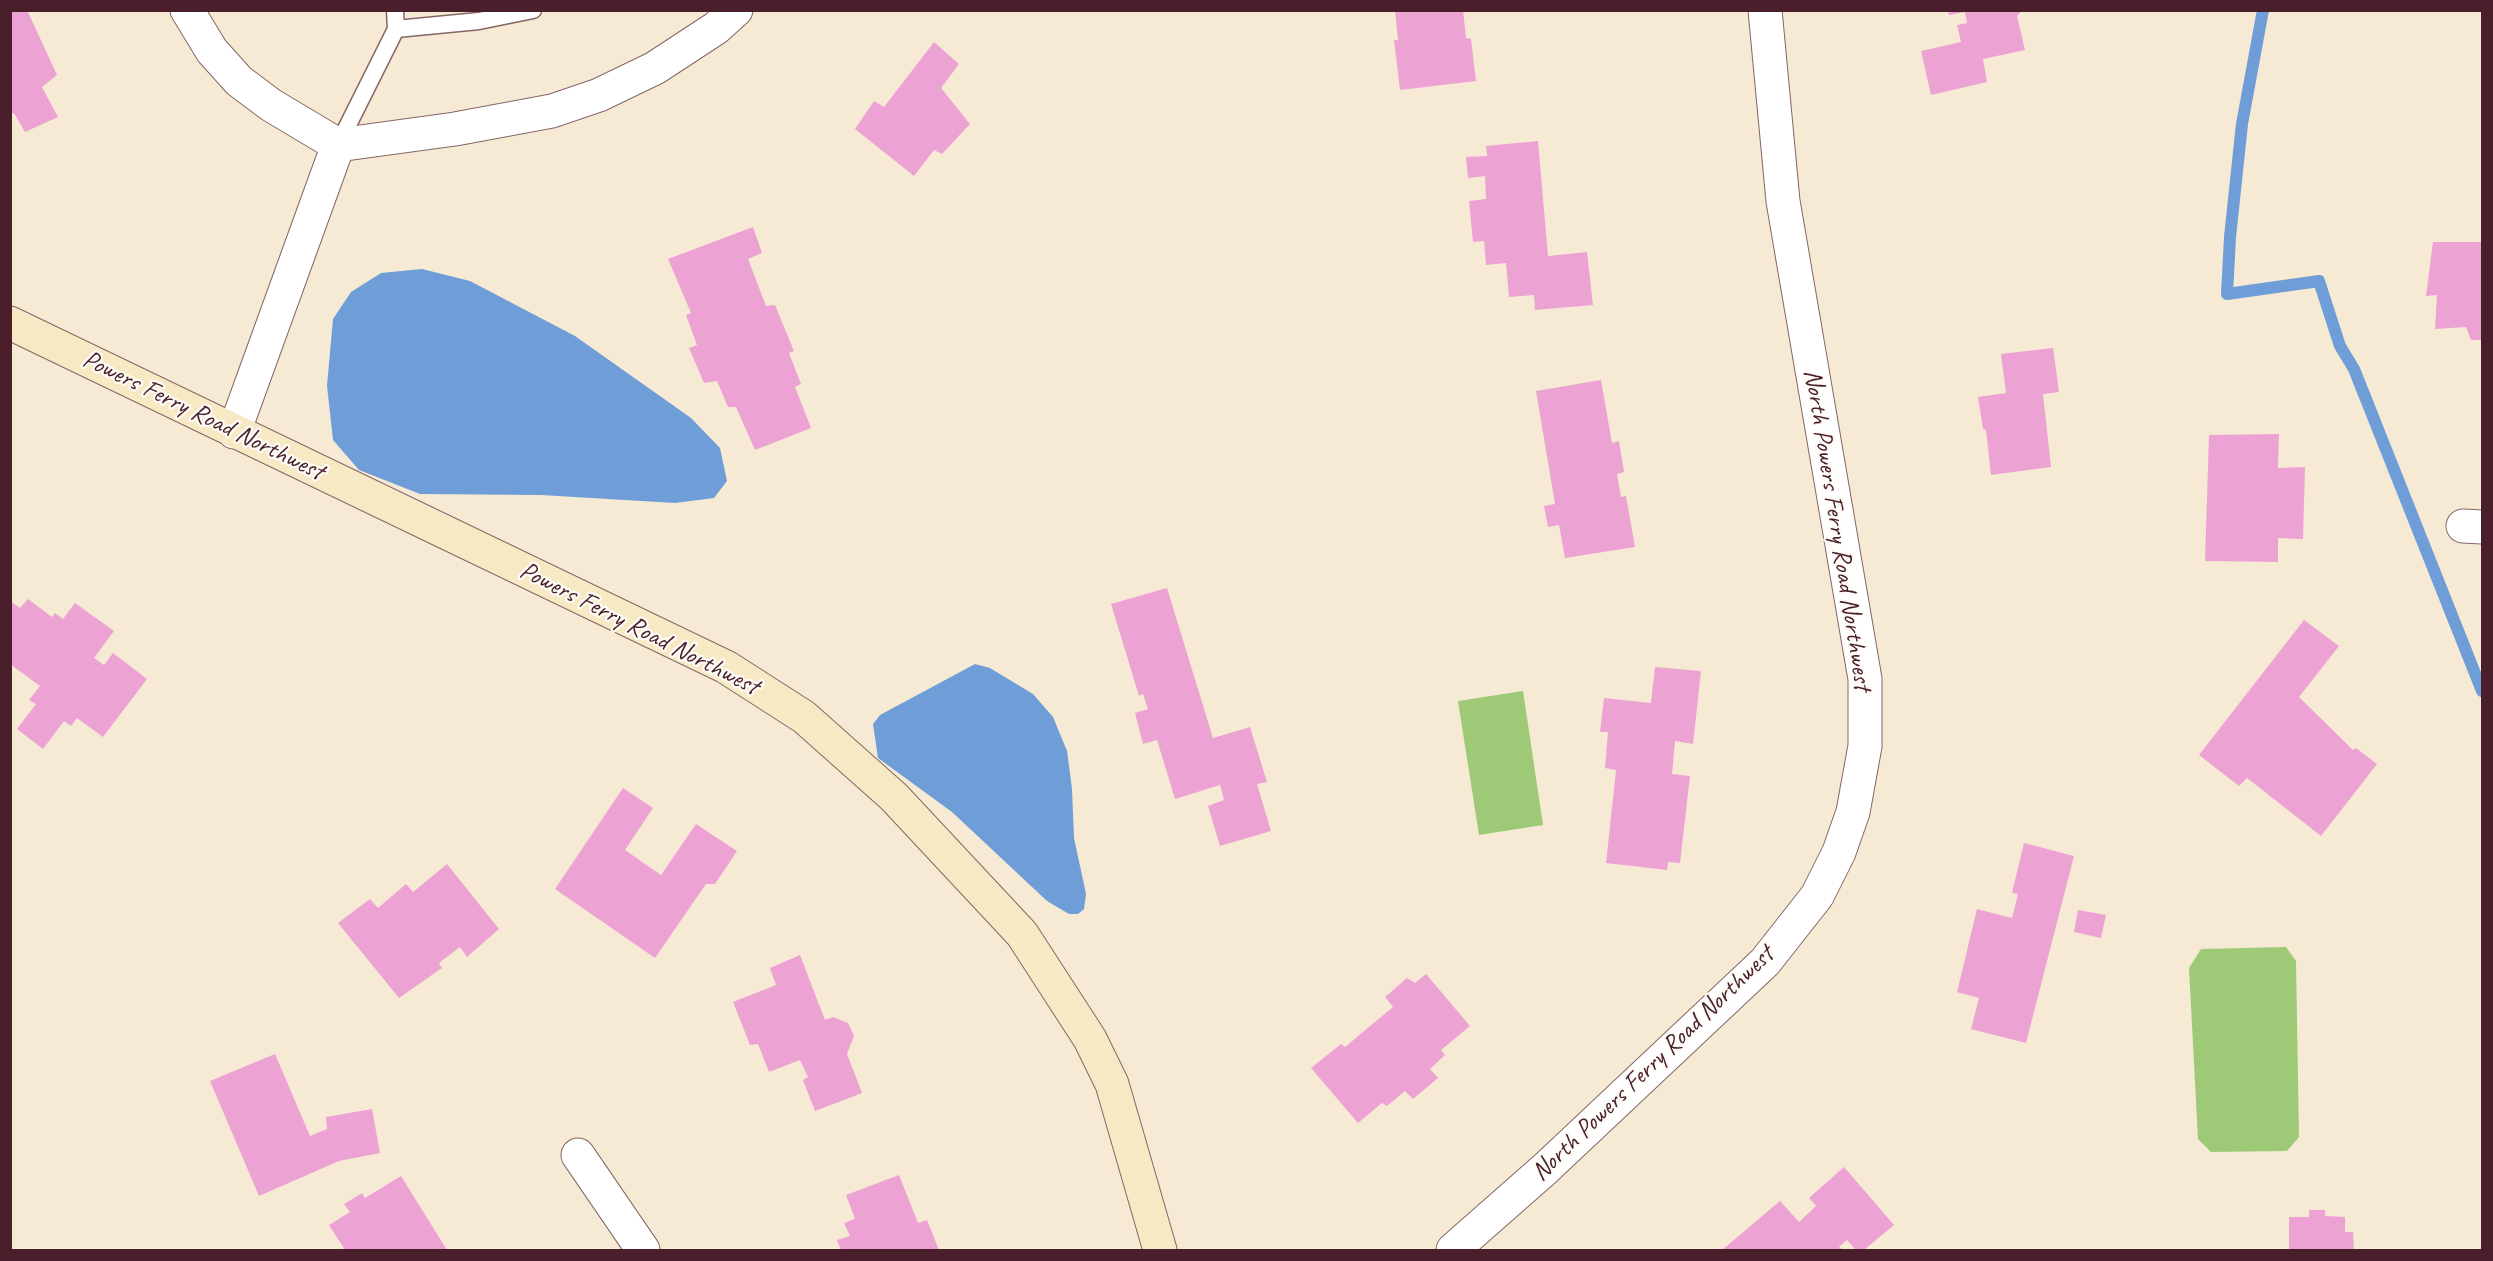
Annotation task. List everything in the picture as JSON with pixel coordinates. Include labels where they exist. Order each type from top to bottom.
[{"type":"street","points":[[187,10],[212,51],[239,81],[271,105],[338,145],[455,129],[552,111],[599,95],[655,68],[716,28],[736,10]]},
{"type":"street","name":"North Powers Ferry Road Northwest","points":[[1453,1251],[1545,1169],[1765,962],[1817,896],[1839,852],[1853,812],[1865,746],[1865,679],[1783,201],[1765,10]]},
{"type":"street","points":[[234,432],[338,145]]},
{"type":"street","name":"Powers Ferry Road Northwest","points":[[10,323],[726,667],[804,717],[894,797],[1022,934],[1090,1039],[1112,1084],[1160,1251]]},
{"type":"street","points":[[578,1155],[643,1251]]},
{"type":"lane","points":[[338,145],[396,29],[395,10]]},
{"type":"lane","points":[[396,29],[479,21],[533,10]]},
{"type":"green space","points":[[1523,691],[1543,825],[1479,835],[1458,701]]},
{"type":"green space","points":[[2286,947],[2296,961],[2299,1137],[2287,1151],[2211,1152],[2198,1139],[2189,968],[2201,949]]},
{"type":"water","points":[[422,269],[470,281],[575,336],[691,418],[720,448],[727,481],[714,498],[675,503],[541,495],[420,494],[359,470],[333,440],[327,386],[333,319],[351,292],[381,273]]},
{"type":"water","points":[[975,664],[990,668],[1033,694],[1053,717],[1067,751],[1072,789],[1074,838],[1086,894],[1084,909],[1078,914],[1069,914],[1047,901],[952,812],[878,758],[873,724],[880,715]]},
{"type":"building","points":[[10,10],[27,10],[57,75],[42,87],[58,117],[25,132],[14,113],[10,114]]},
{"type":"building","points":[[1395,10],[1463,10],[1466,38],[1471,39],[1476,81],[1400,90],[1394,40],[1398,40]]},
{"type":"building","points":[[1948,10],[2023,10],[2017,16],[2025,50],[1983,59],[1987,82],[1931,95],[1921,51],[1961,42],[1957,25],[1967,23],[1965,12],[1949,15]]},
{"type":"building","points":[[934,42],[959,64],[941,88],[970,124],[942,154],[934,150],[914,176],[855,129],[874,101],[884,107]]},
{"type":"building","points":[[1538,141],[1548,256],[1587,252],[1593,305],[1535,310],[1534,295],[1509,297],[1506,263],[1486,265],[1484,241],[1473,242],[1469,201],[1486,199],[1485,176],[1468,178],[1466,157],[1487,156],[1486,146]]},
{"type":"building","points":[[753,227],[762,253],[748,259],[766,306],[775,305],[794,351],[789,353],[801,384],[795,387],[811,428],[755,450],[736,407],[728,407],[717,381],[704,383],[689,348],[697,345],[686,315],[691,313],[668,259]]},
{"type":"building","points":[[2433,242],[2481,242],[2482,340],[2471,340],[2466,327],[2435,329],[2437,295],[2426,296]]},
{"type":"building","points":[[2053,348],[2059,392],[2043,394],[2051,467],[1991,475],[1986,430],[1983,429],[1978,397],[2006,393],[2001,354]]},
{"type":"building","points":[[1601,380],[1612,443],[1619,441],[1624,472],[1617,474],[1621,497],[1626,496],[1635,547],[1565,558],[1559,525],[1548,527],[1544,506],[1555,504],[1536,391]]},
{"type":"building","points":[[2279,434],[2278,468],[2305,467],[2303,539],[2278,538],[2278,562],[2205,561],[2209,435]]},
{"type":"building","points":[[1167,588],[1213,738],[1250,727],[1267,782],[1257,784],[1271,831],[1220,846],[1208,806],[1224,800],[1220,785],[1175,799],[1157,740],[1143,744],[1135,713],[1148,709],[1143,694],[1139,696],[1111,604]]},
{"type":"building","points":[[28,599],[52,617],[55,613],[63,619],[75,603],[114,631],[94,658],[104,665],[113,653],[147,679],[103,737],[77,718],[71,726],[64,721],[43,749],[17,729],[36,704],[29,700],[40,686],[10,664],[10,601],[20,608]]},
{"type":"building","points":[[2304,620],[2339,646],[2299,697],[2353,750],[2356,748],[2377,764],[2321,836],[2247,778],[2239,786],[2199,755]]},
{"type":"building","points":[[1655,667],[1701,671],[1693,744],[1675,741],[1672,774],[1690,776],[1680,863],[1668,862],[1667,870],[1606,863],[1616,770],[1605,768],[1608,732],[1600,732],[1604,698],[1651,703]]},
{"type":"building","points":[[623,788],[653,808],[625,850],[661,875],[696,824],[737,851],[715,884],[706,884],[655,958],[555,889]]},
{"type":"building","points":[[2024,843],[2074,856],[2026,1043],[1971,1029],[1979,998],[1957,992],[1977,909],[2012,918],[2018,894],[2012,893]]},
{"type":"building","points":[[447,864],[499,929],[467,957],[460,947],[439,963],[442,968],[399,998],[338,923],[370,899],[378,908],[406,884],[413,892]]},
{"type":"building","points":[[2078,910],[2106,915],[2101,938],[2074,932]]},
{"type":"building","points":[[800,955],[825,1020],[833,1017],[848,1023],[854,1036],[847,1054],[862,1093],[815,1111],[803,1080],[808,1077],[800,1060],[769,1072],[758,1044],[750,1045],[733,1002],[776,985],[770,968]]},
{"type":"building","points":[[1426,974],[1470,1026],[1441,1050],[1445,1055],[1430,1069],[1438,1078],[1413,1099],[1405,1091],[1387,1106],[1382,1103],[1358,1123],[1311,1068],[1341,1044],[1345,1047],[1393,1007],[1385,997],[1407,978],[1415,983]]},
{"type":"building","points":[[275,1054],[310,1136],[327,1129],[326,1117],[372,1109],[380,1153],[339,1161],[259,1196],[210,1081]]},
{"type":"building","points":[[1844,1167],[1894,1225],[1864,1250],[1856,1250],[1847,1240],[1839,1247],[1843,1250],[1722,1250],[1780,1201],[1799,1222],[1816,1206],[1809,1198]]},
{"type":"building","points":[[899,1175],[918,1223],[927,1220],[939,1250],[841,1250],[837,1240],[850,1236],[844,1223],[855,1219],[846,1195]]},
{"type":"building","points":[[401,1176],[447,1250],[345,1250],[329,1225],[350,1212],[344,1204],[362,1193],[365,1198]]},
{"type":"building","points":[[2309,1210],[2325,1210],[2325,1216],[2345,1217],[2345,1232],[2353,1232],[2354,1250],[2289,1250],[2289,1217],[2309,1217]]},
{"type":"waterway","points":[[2263,10],[2242,124],[2230,237],[2227,294],[2319,281],[2340,346],[2354,369],[2482,691]]}]
